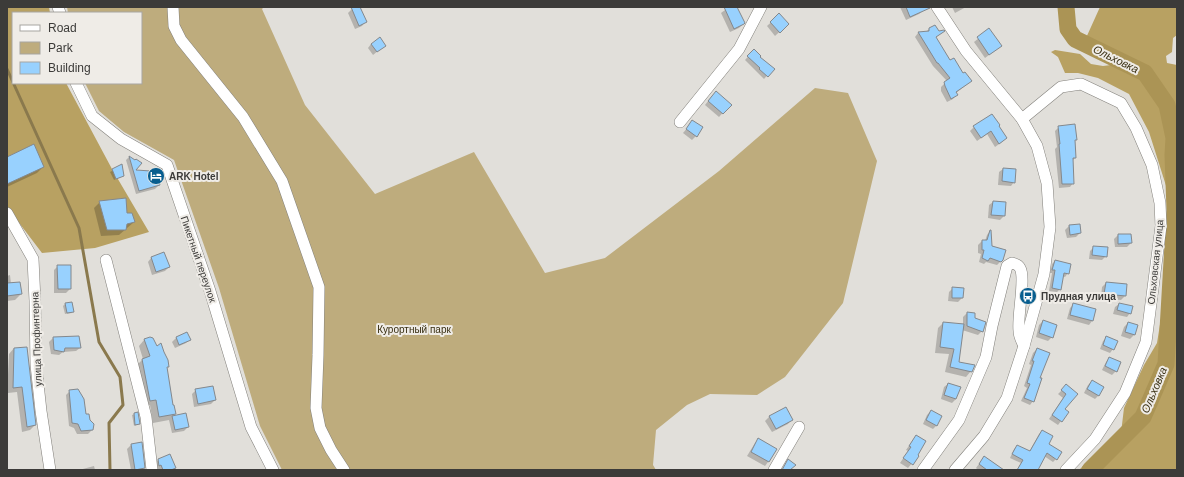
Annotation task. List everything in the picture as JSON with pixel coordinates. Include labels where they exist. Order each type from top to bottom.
[{"type":"street","points":[[173,7],[174,26],[181,40],[243,117],[282,181],[318,287],[316,408],[320,428],[344,470]]},
{"type":"street","points":[[680,122],[739,49],[761,7]]},
{"type":"street","points":[[937,7],[966,51],[1022,119],[1037,146],[1047,183],[1050,227],[1044,274],[1024,346],[1007,398],[984,436],[955,470]]},
{"type":"street","name":"Пикетный переулок","points":[[76,84],[92,116],[121,138],[166,165],[210,290],[251,427],[273,470]]},
{"type":"street","name":"Ольховская улица","points":[[1022,119],[1061,86],[1081,84],[1121,103],[1136,128],[1152,166],[1160,203],[1161,226],[1146,342],[1125,393],[1095,439],[1066,470]]},
{"type":"street","name":"улица Профинтерна","points":[[7,213],[33,259],[36,365],[50,470]]},
{"type":"street","points":[[106,260],[146,417],[152,470]]},
{"type":"street","points":[[923,470],[959,420],[986,357],[1007,266],[1012,263],[1018,265],[1021,269],[1023,278],[1019,331],[1024,346]]},
{"type":"street","points":[[774,470],[799,427]]},
{"type":"green space","name":"Курортный парк","points":[[67,7],[264,7],[262,9],[305,105],[375,194],[474,152],[545,273],[605,258],[719,171],[815,88],[848,93],[877,161],[843,303],[785,377],[757,395],[710,394],[687,405],[656,430],[653,465],[656,470],[282,470],[260,426],[219,288],[174,160],[124,132],[99,111],[86,84],[142,84],[142,12],[68,12]]},
{"type":"shaded area","points":[[7,7],[49,7],[50,12],[12,12],[12,84],[67,84],[112,169],[149,232],[95,248],[42,253],[7,207]]},
{"type":"shaded area","points":[[1100,7],[1177,7],[1177,35],[1173,38],[1172,52],[1166,56],[1167,63],[1177,65],[1177,198],[1168,192],[1149,132],[1129,94],[1098,78],[1078,73],[1065,73],[1058,57],[1051,52],[1055,50],[1080,54],[1091,64],[1103,66],[1111,65],[1120,56],[1110,49],[1086,38]]},
{"type":"shaded area","points":[[1177,237],[1177,470],[1079,470],[1093,456],[1121,433],[1124,408],[1144,365],[1157,343],[1162,312],[1173,303]]},
{"type":"building","points":[[351,7],[360,7],[367,22],[359,26]]},
{"type":"building","points":[[724,7],[737,7],[745,23],[734,29]]},
{"type":"building","points":[[906,7],[930,7],[930,8],[910,17]]},
{"type":"building","points":[[779,13],[789,24],[780,33],[770,22]]},
{"type":"building","points":[[935,25],[939,31],[945,31],[936,37],[950,60],[954,58],[963,73],[965,72],[972,81],[956,92],[958,95],[951,99],[944,82],[950,78],[937,63],[918,32],[929,31],[929,28]]},
{"type":"building","points":[[989,28],[1002,46],[989,55],[977,37]]},
{"type":"building","points":[[380,37],[386,46],[377,52],[371,44]]},
{"type":"building","points":[[754,49],[761,56],[760,57],[775,69],[768,77],[747,56]]},
{"type":"building","points":[[716,91],[732,105],[723,114],[708,101]]},
{"type":"building","points":[[992,114],[1007,138],[999,144],[991,131],[981,138],[973,126]]},
{"type":"building","points":[[692,120],[703,127],[697,137],[686,129]]},
{"type":"building","points":[[1075,124],[1077,140],[1075,140],[1076,158],[1073,158],[1074,184],[1062,184],[1058,126]]},
{"type":"building","points":[[34,144],[44,167],[7,184],[7,157]]},
{"type":"building","points":[[129,156],[142,163],[136,170],[151,171],[157,176],[160,185],[139,191]]},
{"type":"building","points":[[122,164],[124,176],[116,179],[112,169]]},
{"type":"building","points":[[1003,168],[1016,169],[1015,183],[1002,181]]},
{"type":"building","points":[[126,198],[127,213],[132,213],[135,222],[127,224],[126,230],[107,230],[99,201]]},
{"type":"building","points":[[993,201],[1006,202],[1005,216],[991,215]]},
{"type":"building","points":[[1080,224],[1081,233],[1070,235],[1069,225]]},
{"type":"building","points":[[990,230],[992,246],[1006,250],[1001,262],[990,258],[988,261],[982,258],[984,250],[982,250],[982,240],[987,240]]},
{"type":"building","points":[[1118,234],[1131,234],[1132,243],[1118,244]]},
{"type":"building","points":[[1093,246],[1108,247],[1107,257],[1092,255]]},
{"type":"building","points":[[164,252],[170,267],[156,272],[151,257]]},
{"type":"building","points":[[1055,260],[1071,264],[1069,274],[1064,273],[1061,290],[1052,288],[1055,270],[1052,270]]},
{"type":"building","points":[[57,265],[71,265],[71,289],[58,289]]},
{"type":"building","points":[[20,282],[22,294],[7,296],[7,283]]},
{"type":"building","points":[[1106,282],[1127,284],[1126,296],[1104,294]]},
{"type":"building","points":[[952,287],[964,288],[963,298],[952,298]]},
{"type":"building","points":[[72,302],[74,312],[67,313],[65,303]]},
{"type":"building","points":[[1073,303],[1096,309],[1093,321],[1070,315]]},
{"type":"building","points":[[1119,303],[1133,306],[1131,314],[1117,310]]},
{"type":"building","points":[[967,312],[975,313],[975,318],[986,322],[983,332],[967,326]]},
{"type":"building","points":[[1043,320],[1057,325],[1053,338],[1039,333]]},
{"type":"building","points":[[943,322],[964,324],[959,362],[975,365],[972,372],[950,367],[954,349],[940,347]]},
{"type":"building","points":[[1128,322],[1138,325],[1135,335],[1125,332]]},
{"type":"building","points":[[187,332],[191,340],[179,345],[176,337]]},
{"type":"building","points":[[79,336],[81,348],[65,348],[64,352],[54,350],[53,337]]},
{"type":"building","points":[[1106,336],[1118,341],[1114,350],[1103,345]]},
{"type":"building","points":[[150,337],[153,338],[157,346],[161,343],[168,360],[169,367],[167,367],[173,405],[176,414],[159,417],[156,400],[150,401],[142,359],[150,356],[144,339]]},
{"type":"building","points":[[27,347],[36,425],[27,427],[22,387],[13,388],[14,348]]},
{"type":"building","points":[[1037,348],[1050,353],[1040,378],[1042,378],[1034,402],[1024,398],[1030,384],[1027,383],[1034,361],[1032,361]]},
{"type":"building","points":[[1109,357],[1121,362],[1117,372],[1105,366]]},
{"type":"building","points":[[1092,380],[1104,387],[1099,396],[1087,389]]},
{"type":"building","points":[[948,383],[961,387],[956,399],[944,395]]},
{"type":"building","points":[[1066,384],[1078,394],[1065,409],[1069,412],[1062,422],[1052,415],[1066,394],[1061,390]]},
{"type":"building","points":[[213,386],[216,400],[198,404],[195,389]]},
{"type":"building","points":[[78,389],[84,399],[86,414],[89,414],[90,420],[94,424],[93,430],[81,431],[78,424],[72,423],[69,390]]},
{"type":"building","points":[[786,407],[793,420],[776,429],[769,416]]},
{"type":"building","points":[[931,410],[942,416],[937,426],[926,420]]},
{"type":"building","points":[[138,412],[140,424],[135,425],[134,413]]},
{"type":"building","points":[[186,413],[189,427],[175,430],[172,416]]},
{"type":"building","points":[[1042,430],[1053,436],[1049,444],[1062,452],[1057,460],[1047,453],[1038,470],[1017,470],[1023,460],[1012,454],[1017,445],[1030,451]]},
{"type":"building","points":[[916,435],[926,441],[913,465],[903,458],[911,447],[909,446]]},
{"type":"building","points":[[758,438],[777,449],[769,462],[751,452]]},
{"type":"building","points":[[142,442],[145,468],[135,470],[131,444]]},
{"type":"building","points":[[170,454],[176,468],[171,470],[163,470],[161,465],[159,466],[158,459]]},
{"type":"building","points":[[984,456],[1004,470],[987,470],[979,464]]},
{"type":"building","points":[[788,459],[796,465],[790,470],[782,470]]},
{"type":"waterway","name":"Ольховка","points":[[1066,7],[1068,29],[1075,39],[1145,73],[1167,105],[1174,138],[1173,155],[1175,210],[1166,364],[1143,417],[1090,470]]},
{"type":"waterway","points":[[7,69],[12,80]]},
{"type":"waterway","points":[[14,84],[79,228],[99,342],[120,377],[123,405],[109,423],[110,470]]},
{"type":"place","name":"ARK Hotel","points":[[156,176]]},
{"type":"place","name":"Прудная улица","points":[[1028,296]]}]
